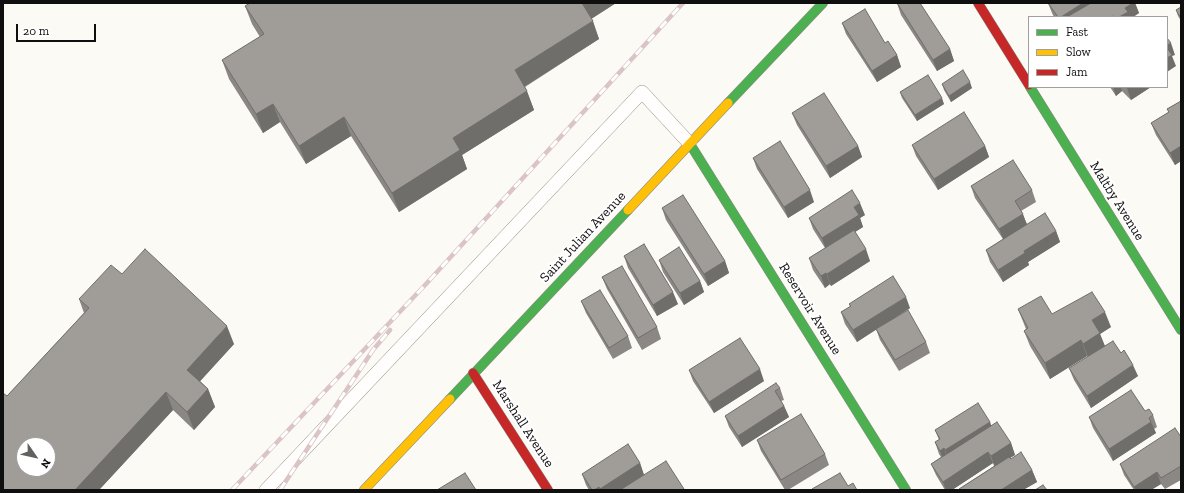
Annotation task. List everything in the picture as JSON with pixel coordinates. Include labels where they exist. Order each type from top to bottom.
[{"type":"street","name":"Saint Julian Avenue","points":[[364,490],[823,3]]},
{"type":"street","name":"Maltby Avenue","points":[[978,3],[1028,83]]},
{"type":"street","name":"Maltby Avenue","points":[[1031,88],[1181,330]]},
{"type":"street","name":"Reservoir Avenue","points":[[690,144],[906,490]]},
{"type":"street","name":"Marshall Avenue","points":[[473,373],[548,490]]},
{"type":"lane","points":[[266,490],[642,92],[690,144]]},
{"type":"building","points":[[250,3],[582,3],[593,21],[515,70],[527,91],[453,138],[460,150],[392,193],[344,117],[299,146],[273,104],[256,114],[222,60],[264,34],[245,6]]},
{"type":"building","points":[[897,3],[920,3],[950,49],[933,60]]},
{"type":"building","points":[[1048,3],[1083,3],[1063,16],[1057,16]]},
{"type":"building","points":[[1091,3],[1133,3],[1125,8],[1128,12],[1121,16],[1069,16]]},
{"type":"building","points":[[1181,7],[1181,18],[1176,10]]},
{"type":"building","points":[[865,9],[885,43],[888,41],[897,55],[872,71],[842,23]]},
{"type":"building","points":[[1168,49],[1172,55],[1168,57]]},
{"type":"building","points":[[963,70],[970,82],[949,96],[942,84]]},
{"type":"building","points":[[928,75],[942,98],[915,115],[900,92]]},
{"type":"building","points":[[824,93],[858,146],[826,166],[792,113]]},
{"type":"building","points":[[1181,101],[1181,146],[1170,153],[1151,123],[1169,112],[1167,109]]},
{"type":"building","points":[[964,112],[985,146],[934,179],[912,145]]},
{"type":"building","points":[[780,141],[810,190],[784,207],[753,158]]},
{"type":"building","points":[[1013,160],[1032,190],[1015,201],[1023,214],[999,229],[971,186]]},
{"type":"building","points":[[852,190],[860,203],[854,207],[859,215],[822,238],[809,218]]},
{"type":"building","points":[[683,195],[725,261],[704,274],[662,208]]},
{"type":"building","points":[[1045,213],[1056,231],[1024,251],[1025,253],[998,270],[986,250]]},
{"type":"building","points":[[854,230],[866,249],[827,274],[826,273],[821,276],[809,258]]},
{"type":"building","points":[[644,244],[673,292],[653,305],[624,256]]},
{"type":"building","points":[[679,247],[700,281],[680,293],[659,260]]},
{"type":"building","points":[[145,249],[227,326],[187,370],[208,389],[187,412],[166,392],[75,490],[3,490],[3,393],[7,396],[89,308],[79,299],[111,265],[122,274]]},
{"type":"building","points":[[622,266],[657,327],[638,338],[602,277]]},
{"type":"building","points":[[893,276],[906,297],[853,330],[841,312],[851,306],[849,304]]},
{"type":"building","points":[[600,290],[628,336],[609,348],[581,301]]},
{"type":"building","points":[[1092,292],[1105,312],[1092,320],[1100,333],[1083,344],[1081,340],[1045,363],[1024,331],[1028,328],[1018,309],[1041,296],[1052,314]]},
{"type":"building","points":[[908,310],[926,342],[895,360],[876,329]]},
{"type":"building","points":[[740,338],[760,369],[709,402],[689,370]]},
{"type":"building","points":[[1113,341],[1121,353],[1124,350],[1133,365],[1087,396],[1069,368]]},
{"type":"building","points":[[776,383],[780,388],[775,391],[784,406],[738,436],[725,416]]},
{"type":"building","points":[[1131,390],[1145,411],[1149,409],[1153,415],[1149,418],[1151,422],[1109,449],[1089,417]]},
{"type":"building","points":[[978,403],[990,422],[945,450],[944,448],[940,451],[935,442],[940,439],[935,430]]},
{"type":"building","points":[[801,414],[825,454],[781,480],[757,440]]},
{"type":"building","points":[[997,422],[1011,443],[991,456],[988,452],[943,482],[931,464]]},
{"type":"building","points":[[1175,428],[1181,437],[1181,466],[1161,478],[1157,472],[1134,487],[1120,464]]},
{"type":"building","points":[[628,444],[640,463],[600,489],[599,487],[592,490],[582,474]]},
{"type":"building","points":[[1021,452],[1032,470],[1001,490],[959,489],[1009,457],[1011,459]]},
{"type":"building","points":[[666,461],[684,489],[683,490],[620,490]]},
{"type":"building","points":[[465,473],[476,490],[437,490]]},
{"type":"building","points":[[840,473],[848,486],[853,483],[857,490],[812,489]]},
{"type":"building","points":[[1043,485],[1047,490],[1035,490]]},
{"type":"railway","points":[[232,490],[426,284],[683,3]]},
{"type":"railway","points":[[280,490],[373,350],[390,330]]},
{"type":"traffic: fast","points":[[728,103],[823,3]]},
{"type":"traffic: fast","points":[[1031,88],[1181,330]]},
{"type":"traffic: fast","points":[[690,144],[906,490]]},
{"type":"traffic: fast","points":[[450,399],[628,210]]},
{"type":"traffic: slow","points":[[628,210],[728,103]]},
{"type":"traffic: slow","points":[[364,490],[450,399]]},
{"type":"traffic: jam","points":[[978,3],[1028,83]]},
{"type":"traffic: jam","points":[[473,373],[548,490]]}]
